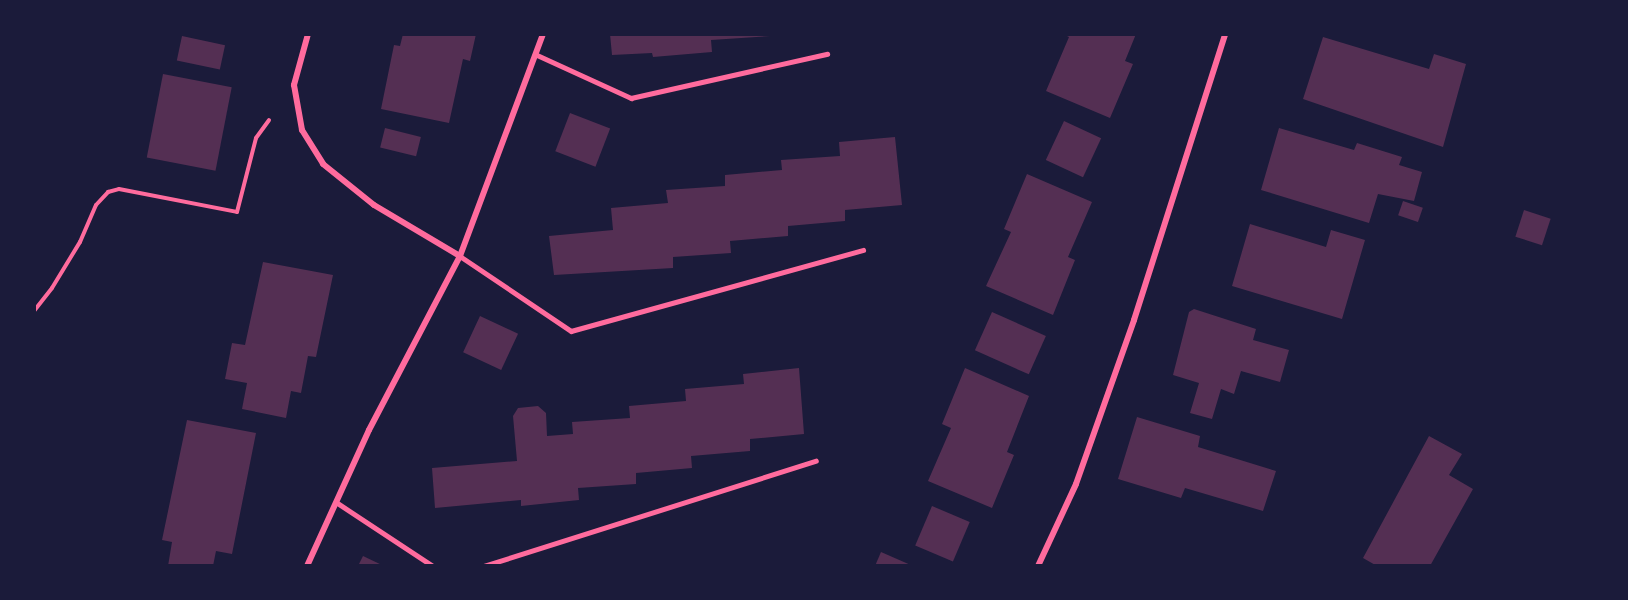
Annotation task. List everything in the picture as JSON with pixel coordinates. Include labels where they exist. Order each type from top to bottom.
[{"type":"street","points":[[308,34],[294,85],[302,130],[323,164],[374,205],[460,256]]},
{"type":"street","points":[[307,566],[369,430],[460,256],[543,34]]},
{"type":"street","points":[[1038,566],[1076,483],[1134,320],[1225,34]]},
{"type":"lane","points":[[535,54],[631,98],[827,54]]},
{"type":"lane","points":[[460,256],[571,330],[863,250]]},
{"type":"lane","points":[[484,566],[816,461]]},
{"type":"lane","points":[[336,502],[433,566]]},
{"type":"path","points":[[34,311],[52,288],[80,242],[96,205],[108,192],[119,189],[237,212],[256,138],[294,85]]},
{"type":"building","points":[[403,34],[476,34],[470,61],[463,59],[449,123],[381,109],[394,45],[400,46]]},
{"type":"building","points":[[610,34],[770,34],[770,36],[711,40],[712,52],[653,57],[652,53],[612,55]]},
{"type":"building","points":[[1063,34],[1136,34],[1125,61],[1133,64],[1110,118],[1046,91],[1069,37]]},
{"type":"building","points":[[182,36],[225,45],[220,70],[177,60]]},
{"type":"building","points":[[1323,37],[1429,69],[1434,54],[1466,64],[1443,147],[1303,99]]},
{"type":"building","points":[[163,74],[232,87],[215,171],[147,157]]},
{"type":"building","points":[[570,113],[610,128],[595,167],[555,151]]},
{"type":"building","points":[[1064,121],[1101,138],[1083,177],[1046,160]]},
{"type":"building","points":[[385,128],[421,137],[416,156],[380,147]]},
{"type":"building","points":[[1279,128],[1354,150],[1357,143],[1402,157],[1399,165],[1422,172],[1414,201],[1378,194],[1369,223],[1261,190]]},
{"type":"building","points":[[895,137],[902,205],[845,210],[845,221],[788,226],[788,236],[730,241],[731,253],[673,257],[673,268],[554,275],[549,236],[613,230],[611,208],[668,203],[666,190],[725,186],[725,175],[782,170],[781,160],[840,156],[839,142]]},
{"type":"building","points":[[1027,174],[1092,202],[1068,257],[1075,260],[1053,315],[986,286],[1011,232],[1004,229]]},
{"type":"building","points":[[1403,201],[1423,208],[1418,222],[1398,215]]},
{"type":"building","points":[[1524,210],[1551,219],[1542,245],[1515,237]]},
{"type":"building","points":[[1250,224],[1326,247],[1331,230],[1365,240],[1342,319],[1232,286]]},
{"type":"building","points":[[263,262],[333,275],[316,357],[308,356],[301,393],[291,391],[286,418],[242,409],[247,383],[225,379],[232,343],[245,345]]},
{"type":"building","points":[[1194,309],[1256,329],[1253,340],[1289,350],[1280,382],[1241,371],[1234,394],[1221,389],[1212,419],[1190,413],[1199,383],[1173,375],[1189,312]]},
{"type":"building","points":[[992,312],[1046,336],[1029,374],[975,350]]},
{"type":"building","points":[[480,316],[518,334],[501,370],[463,352]]},
{"type":"building","points":[[799,368],[804,434],[750,439],[750,451],[691,456],[692,468],[636,473],[636,484],[578,488],[579,500],[521,506],[521,500],[435,508],[432,468],[517,461],[513,416],[518,408],[538,406],[546,413],[547,436],[573,434],[572,422],[630,418],[629,406],[686,401],[685,389],[744,384],[743,374]]},
{"type":"building","points":[[965,368],[1029,396],[1007,452],[1014,455],[992,508],[928,481],[951,428],[942,424]]},
{"type":"building","points":[[1137,417],[1200,436],[1198,447],[1276,471],[1263,511],[1185,488],[1181,498],[1118,479]]},
{"type":"building","points":[[187,420],[256,433],[232,554],[216,551],[213,566],[168,566],[172,542],[162,540]]},
{"type":"building","points":[[1429,436],[1462,454],[1449,475],[1473,489],[1430,566],[1377,566],[1363,558]]},
{"type":"building","points":[[932,506],[970,522],[953,562],[915,546]]},
{"type":"building","points":[[881,552],[913,566],[875,566]]},
{"type":"building","points":[[363,556],[384,566],[358,566]]}]
